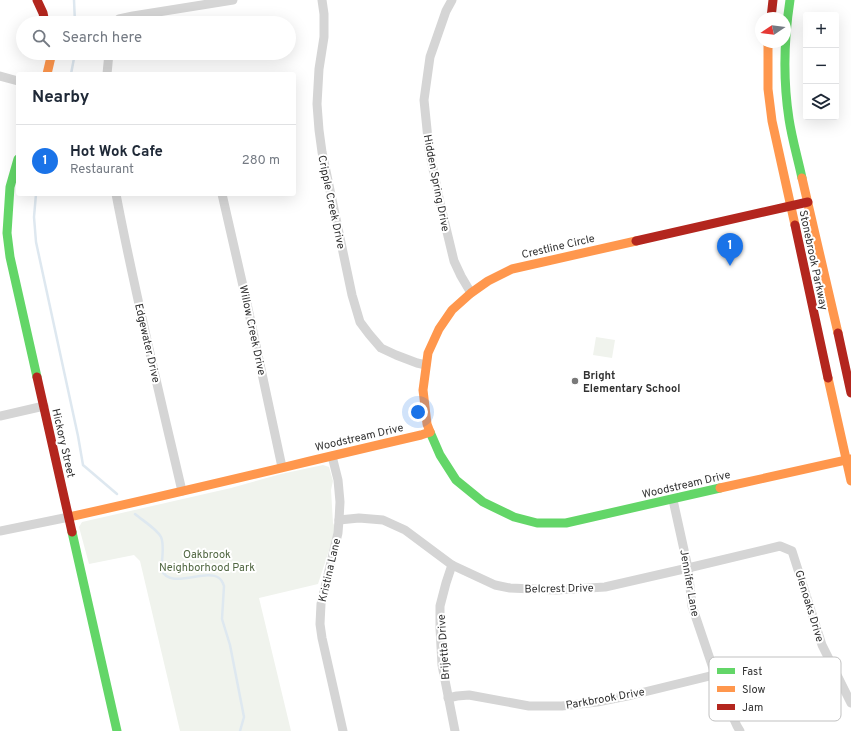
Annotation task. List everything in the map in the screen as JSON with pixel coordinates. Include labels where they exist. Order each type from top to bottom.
[{"type":"street","points":[[37,0],[44,16]]},
{"type":"street","points":[[133,16],[234,0]]},
{"type":"street","name":"Cripple Creek Drive","points":[[322,0],[324,14],[324,36],[318,104],[319,130],[322,152],[352,295],[360,322],[381,348],[396,356],[426,365]]},
{"type":"street","name":"Hidden Spring Drive","points":[[452,0],[446,11],[430,57],[424,100],[429,149],[454,261],[471,293]]},
{"type":"street","points":[[772,12],[773,0]]},
{"type":"street","name":"Stonebrook Parkway","points":[[788,12],[790,0]]},
{"type":"street","name":"Stonebrook Parkway","points":[[768,48],[768,89],[772,121],[790,207],[849,460],[851,481]]},
{"type":"street","name":"Stonebrook Parkway","points":[[785,48],[786,94],[789,119],[851,393]]},
{"type":"street","points":[[47,72],[49,60]]},
{"type":"street","points":[[107,72],[108,60]]},
{"type":"street","points":[[0,76],[16,80]]},
{"type":"street","name":"Hickory Street","points":[[16,166],[4,211],[10,257],[116,731]]},
{"type":"street","name":"Edgewater Drive","points":[[116,196],[141,314],[182,491]]},
{"type":"street","name":"Willow Creek Drive","points":[[222,196],[282,467]]},
{"type":"street","name":"Crestline Circle","points":[[430,432],[427,424],[423,390],[428,353],[439,329],[452,310],[471,293],[488,281],[512,270],[558,258],[808,202]]},
{"type":"street","points":[[0,416],[44,406]]},
{"type":"street","name":"Woodstream Drive","points":[[0,531],[69,517],[421,436],[430,432],[440,454],[456,480],[482,502],[514,517],[537,523],[566,523],[849,460]]},
{"type":"street","name":"Kristina Lane","points":[[332,456],[338,480],[340,502],[339,520],[338,533],[321,604],[320,624],[343,731]]},
{"type":"street","name":"Jennifer Lane","points":[[672,500],[688,568],[692,606],[709,657]]},
{"type":"street","name":"Belcrest Drive","points":[[339,520],[360,518],[383,520],[405,530],[452,565],[495,585],[510,588],[556,590],[605,587],[780,546],[792,551]]},
{"type":"street","name":"Glenoaks Drive","points":[[792,551],[822,645],[828,657]]},
{"type":"street","name":"Brijetta Drive","points":[[452,565],[440,606],[440,628],[442,665],[455,731]]},
{"type":"street","name":"Parkbrook Drive","points":[[448,698],[469,694],[530,706],[562,706],[597,702],[709,676]]},
{"type":"street","name":"Glenoaks Drive","points":[[841,683],[851,703]]},
{"type":"street","name":"Jennifer Lane","points":[[735,721],[740,731]]},
{"type":"green space","points":[[596,337],[615,340],[612,358],[593,355]]},
{"type":"green space","name":"Oakbrook Neighborhood Park","points":[[323,465],[329,467],[333,481],[331,490],[333,523],[336,529],[318,584],[259,598],[291,731],[180,731],[140,561],[134,555],[89,564],[79,527],[82,522],[231,488],[281,474]]},
{"type":"waterway","points":[[74,0],[75,16]]},
{"type":"waterway","points":[[71,72],[74,60]]},
{"type":"waterway","points":[[36,196],[34,217],[36,242],[83,465],[117,494]]},
{"type":"waterway","points":[[135,514],[153,528],[161,537],[163,548],[161,569],[166,575],[172,578],[180,579],[205,575],[213,576],[219,578],[223,583],[222,619],[230,645],[244,717],[240,731]]},
{"type":"traffic: fast","points":[[790,0],[785,45],[787,104],[790,126],[802,178]]},
{"type":"traffic: fast","points":[[16,166],[10,187],[7,233],[10,257],[37,377]]},
{"type":"traffic: fast","points":[[430,432],[440,455],[456,480],[483,502],[514,517],[537,523],[566,523],[720,488]]},
{"type":"traffic: fast","points":[[72,532],[117,731]]},
{"type":"traffic: slow","points":[[768,48],[768,89],[772,121],[795,225]]},
{"type":"traffic: slow","points":[[47,72],[50,60]]},
{"type":"traffic: slow","points":[[802,178],[838,333]]},
{"type":"traffic: slow","points":[[430,432],[427,424],[423,390],[428,353],[439,329],[452,310],[471,293],[488,281],[512,269],[636,241]]},
{"type":"traffic: slow","points":[[828,378],[851,481]]},
{"type":"traffic: slow","points":[[69,517],[430,432]]},
{"type":"traffic: slow","points":[[720,488],[851,459]]},
{"type":"traffic: jam","points":[[37,0],[44,16]]},
{"type":"traffic: jam","points":[[772,12],[773,0]]},
{"type":"traffic: jam","points":[[636,241],[808,202]]},
{"type":"traffic: jam","points":[[795,225],[828,378]]},
{"type":"traffic: jam","points":[[838,333],[851,393]]},
{"type":"traffic: jam","points":[[37,377],[72,532]]},
{"type":"place","name":"Hot Wok Cafe","points":[[730,266]]},
{"type":"place","name":"Bright Elementary School","points":[[575,381]]}]
